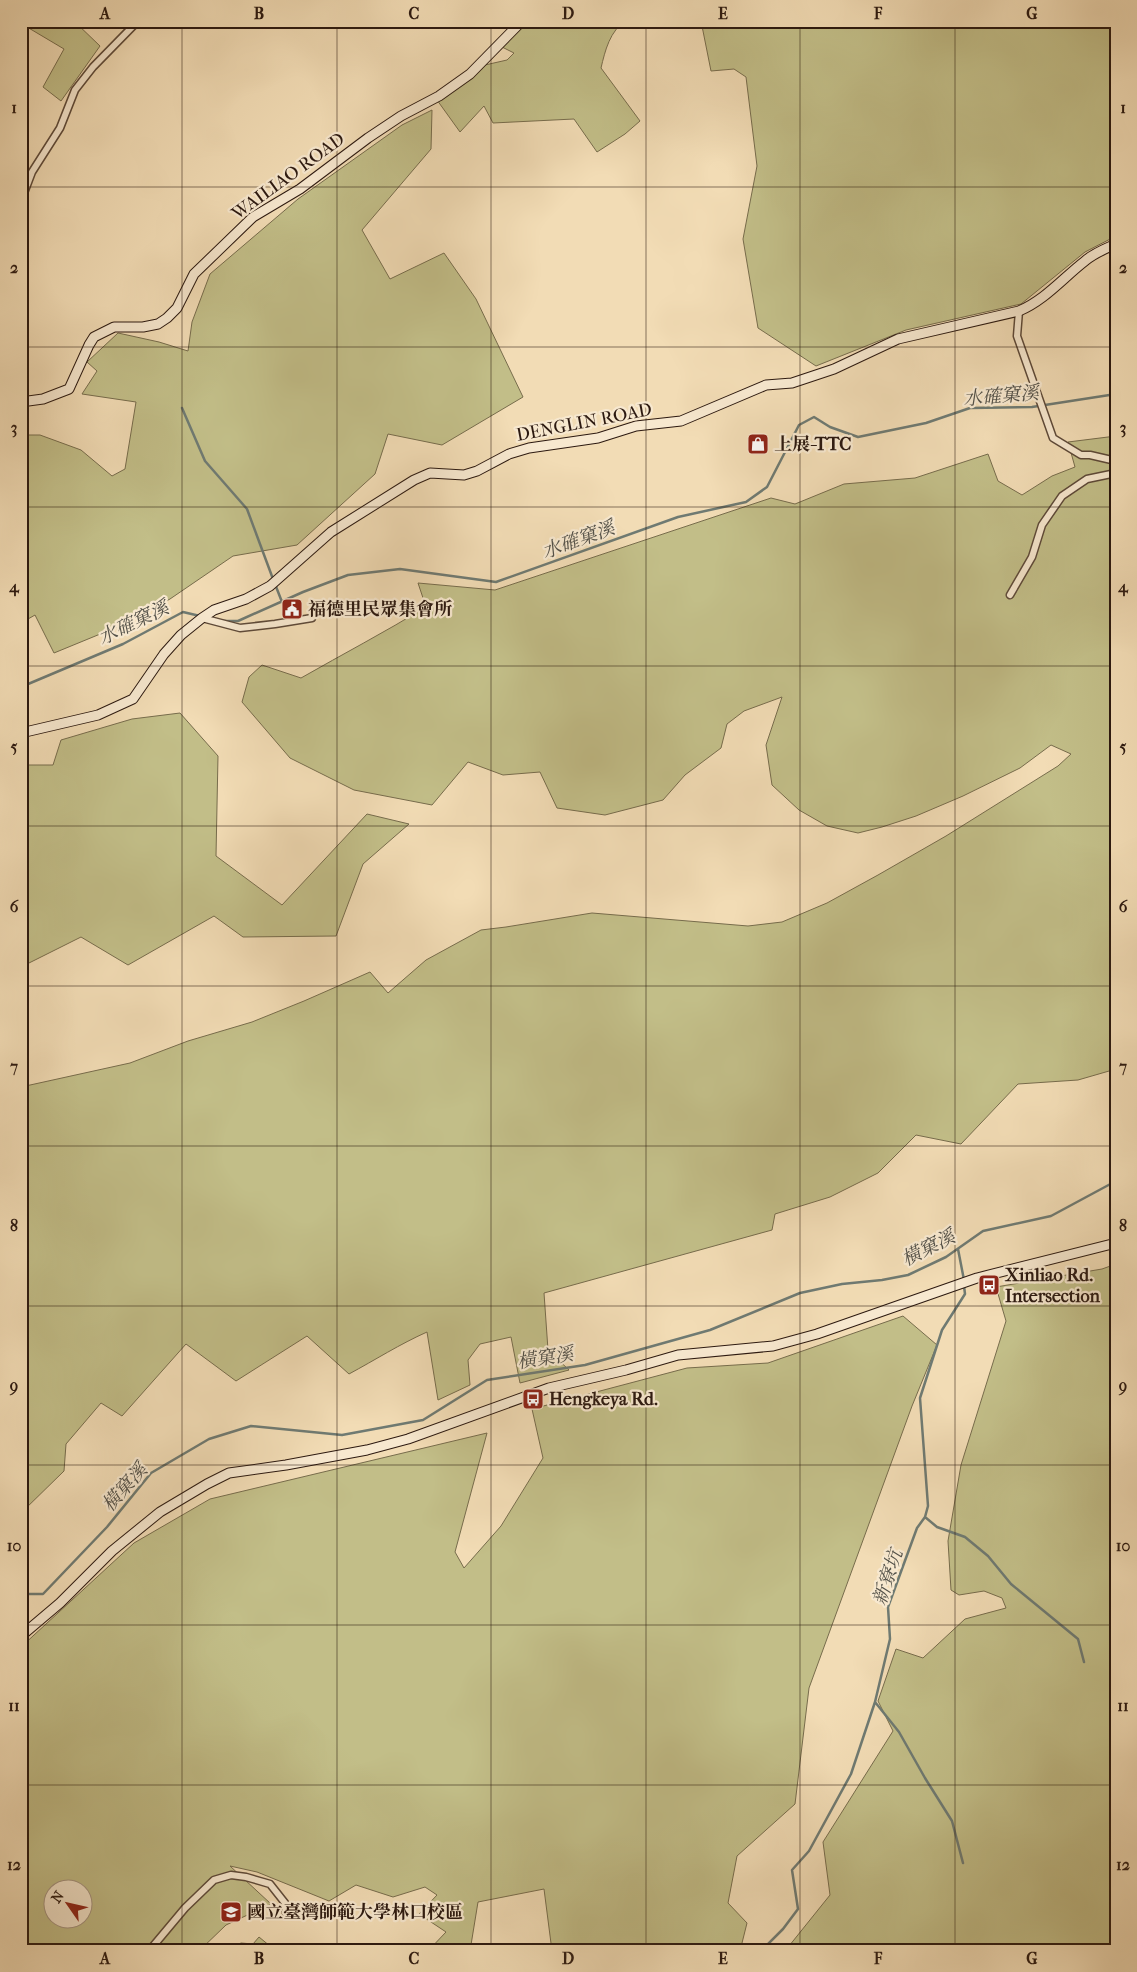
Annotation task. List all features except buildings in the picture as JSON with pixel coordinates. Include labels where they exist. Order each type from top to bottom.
[{"type":"street","points":[[21,201],[32,172],[60,128],[75,90],[93,67],[138,21]]},
{"type":"street","name":"WAILIAO ROAD","points":[[21,402],[43,399],[69,389],[94,337],[114,327],[143,327],[158,324],[167,318],[177,308],[194,274],[253,217],[300,189],[368,138],[401,116],[439,96],[470,74],[522,21]]},
{"type":"street","name":"DENGLIN ROAD","points":[[21,733],[98,715],[133,699],[164,654],[182,635],[205,616],[232,602],[246,599],[270,586],[332,532],[414,480],[430,473],[464,475],[477,471],[509,454],[529,448],[598,438],[636,426],[681,421],[766,385],[792,383],[834,369],[898,339],[1019,311],[1030,307],[1085,260],[1116,244]]},
{"type":"street","points":[[1019,311],[1017,336],[1053,438],[1081,455],[1090,455],[1116,461]]},
{"type":"street","points":[[1010,595],[1032,557],[1042,525],[1062,496],[1087,479],[1116,473]]},
{"type":"street","points":[[205,616],[240,628],[312,618]]},
{"type":"street","points":[[21,1636],[60,1602],[112,1551],[160,1512],[207,1484],[230,1473],[286,1465],[375,1448],[408,1439],[549,1388],[626,1370],[678,1355],[773,1346],[817,1334],[974,1279],[1116,1244]]},
{"type":"street","points":[[149,1951],[185,1908],[214,1880],[231,1874],[270,1884],[285,1903],[286,1913]]},
{"type":"shaded area","points":[[21,21],[74,21],[100,46],[61,101],[43,87],[64,49],[27,27],[21,35]]},
{"type":"shaded area","points":[[526,21],[626,21],[612,35],[606,48],[601,68],[640,121],[625,134],[597,152],[574,119],[493,123],[484,106],[460,132],[437,100],[485,65],[507,60],[514,53],[502,47]]},
{"type":"shaded area","points":[[701,21],[1116,21],[1116,236],[1085,252],[1021,304],[906,330],[816,366],[758,328],[743,239],[757,166],[746,77],[734,69],[711,71]]},
{"type":"shaded area","points":[[432,110],[431,149],[362,230],[390,279],[444,253],[476,299],[523,397],[442,445],[388,434],[375,474],[297,545],[233,556],[170,599],[127,623],[54,653],[35,615],[21,623],[21,435],[40,435],[81,450],[112,476],[125,469],[136,402],[82,394],[97,371],[87,362],[118,333],[188,351],[192,322],[210,274],[298,199],[402,125]]},
{"type":"shaded area","points":[[1116,436],[1116,1069],[1078,1080],[1018,1084],[961,1144],[916,1135],[878,1173],[830,1197],[775,1214],[772,1230],[544,1293],[548,1350],[569,1370],[520,1383],[511,1337],[480,1344],[468,1360],[470,1385],[438,1400],[427,1332],[349,1374],[307,1336],[236,1381],[186,1344],[122,1416],[101,1403],[66,1444],[64,1471],[21,1513],[21,1087],[130,1063],[188,1041],[252,1022],[370,972],[388,993],[426,960],[481,930],[592,913],[748,926],[782,922],[827,903],[946,836],[1058,766],[1071,754],[1051,745],[1020,768],[963,796],[916,816],[858,833],[827,826],[799,810],[772,785],[766,745],[782,697],[744,711],[727,724],[721,748],[685,775],[663,800],[605,815],[557,808],[540,772],[503,775],[468,762],[432,805],[354,790],[290,758],[242,702],[249,677],[262,665],[301,678],[426,607],[418,583],[495,590],[771,498],[795,504],[844,484],[915,478],[988,454],[998,481],[1022,495],[1052,476],[1075,467],[1068,442]]},
{"type":"shaded area","points":[[180,713],[218,756],[216,856],[282,905],[367,814],[409,824],[363,864],[336,936],[243,937],[214,916],[128,965],[81,937],[21,967],[21,765],[53,765],[61,740],[132,719]]},
{"type":"shaded area","points":[[1116,1264],[1116,1951],[785,1951],[830,1895],[823,1842],[893,1731],[878,1701],[896,1649],[923,1658],[965,1619],[1006,1608],[1002,1598],[984,1591],[959,1595],[951,1590],[948,1541],[961,1465],[1006,1321],[996,1287],[1102,1269]]},
{"type":"shaded area","points":[[903,1316],[937,1345],[912,1406],[809,1688],[795,1804],[737,1856],[728,1903],[747,1923],[740,1951],[552,1951],[544,1889],[478,1902],[470,1951],[428,1951],[446,1932],[419,1914],[437,1895],[425,1887],[393,1897],[356,1885],[329,1901],[257,1872],[230,1866],[271,1904],[226,1925],[199,1951],[21,1951],[21,1647],[134,1543],[210,1499],[487,1433],[455,1552],[464,1568],[501,1526],[543,1458],[532,1409],[687,1368],[768,1363]]},
{"type":"shaded area","points":[[259,1937],[276,1951],[226,1951],[241,1943],[253,1944]]},
{"type":"waterway","name":"水確窠溪","points":[[223,621],[238,621],[303,592],[348,575],[400,569],[496,582],[678,517],[746,502],[767,487],[799,425],[814,417],[830,427],[858,437],[926,423],[970,408],[1032,407],[1116,394]]},
{"type":"waterway","points":[[182,408],[205,461],[247,509],[273,579]]},
{"type":"waterway","points":[[275,584],[282,602]]},
{"type":"waterway","name":"水確窠溪","points":[[21,687],[123,644],[183,612],[200,616]]},
{"type":"waterway","name":"橫窠溪","points":[[21,1594],[43,1594],[107,1527],[151,1473],[209,1439],[251,1426],[342,1435],[423,1420],[487,1380],[585,1365],[710,1330],[800,1293],[842,1284],[908,1275],[946,1257],[983,1231],[1051,1216],[1116,1181]]},
{"type":"waterway","name":"新寮坑","points":[[958,1249],[964,1280]]},
{"type":"waterway","name":"新寮坑","points":[[761,1951],[783,1929],[798,1909],[792,1870],[809,1851],[851,1774],[875,1702],[890,1639],[888,1607],[917,1528],[925,1517],[928,1506],[920,1398],[942,1330],[965,1294],[964,1286]]},
{"type":"waterway","points":[[925,1517],[937,1527],[965,1537],[988,1556],[1011,1584],[1078,1639],[1084,1662]]},
{"type":"waterway","points":[[875,1702],[899,1732],[952,1821],[963,1863]]},
{"type":"place","name":"上展-TTC","points":[[758,444]]},
{"type":"place","name":"福德里民眾集會所","points":[[292,609]]},
{"type":"place","name":"Xinliao Rd. Intersection","points":[[989,1285]]},
{"type":"place","name":"Hengkeya Rd.","points":[[533,1399]]},
{"type":"place","name":"國立臺灣師範大學林口校區","points":[[231,1912]]}]
